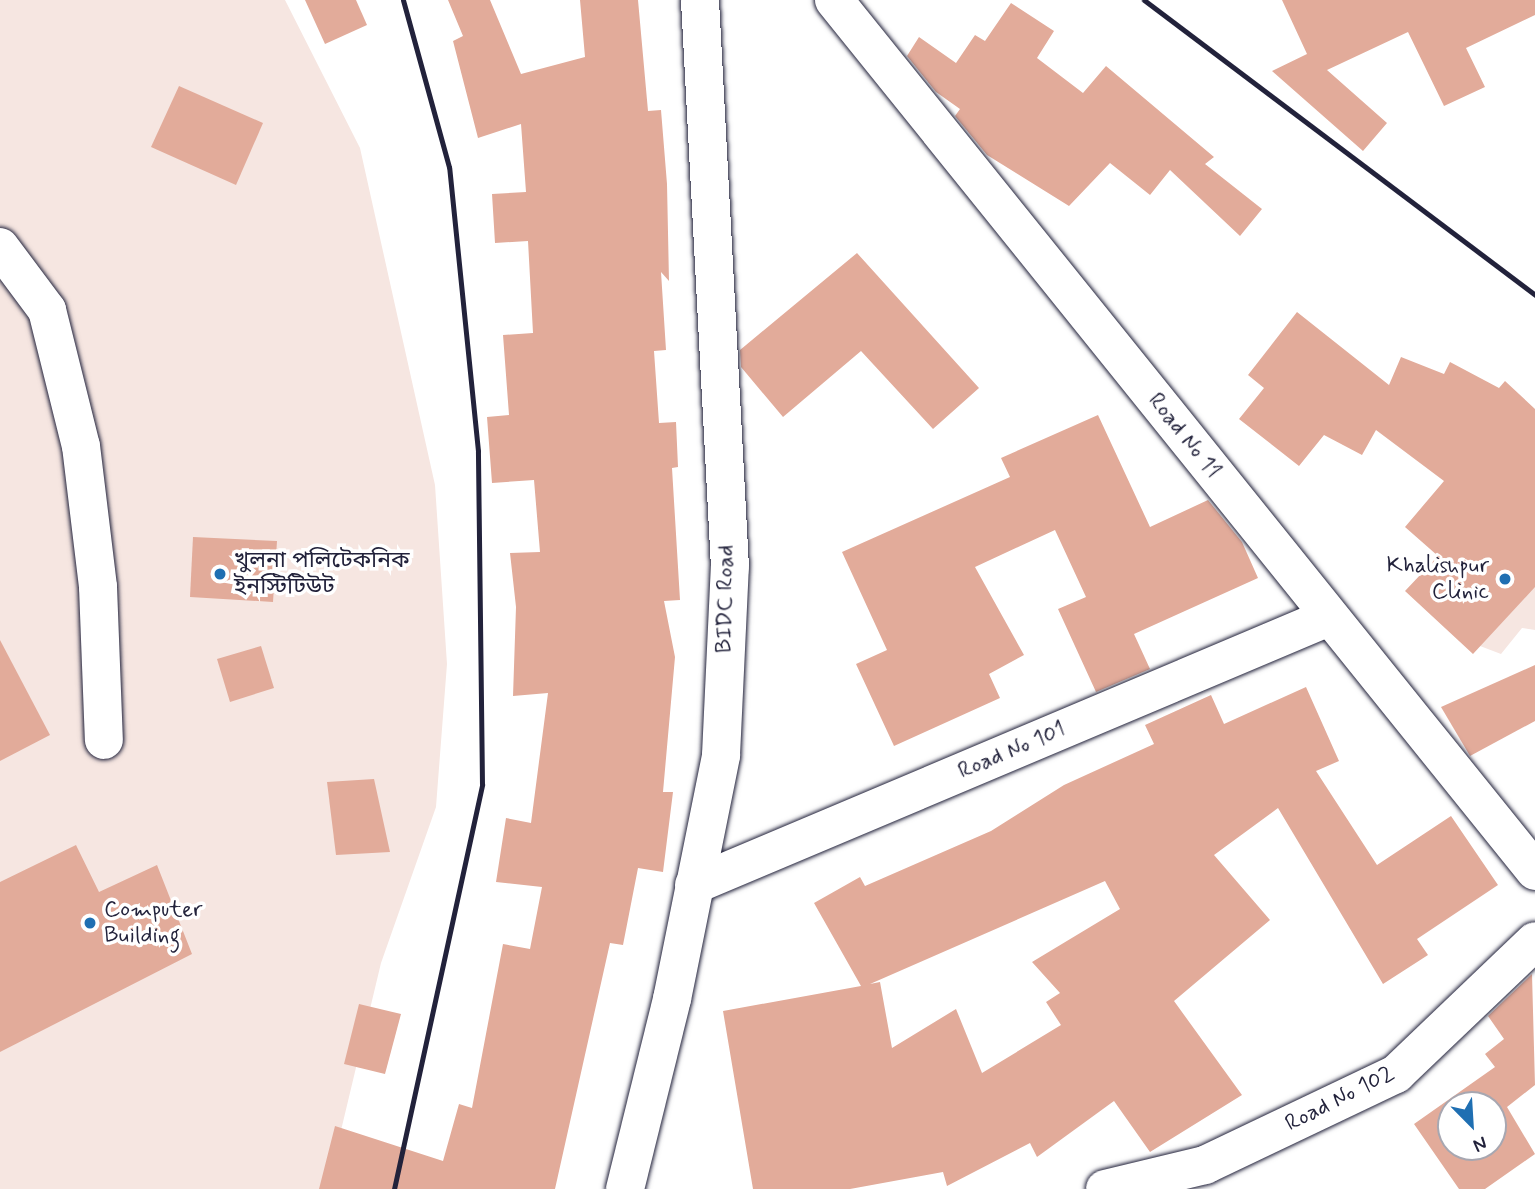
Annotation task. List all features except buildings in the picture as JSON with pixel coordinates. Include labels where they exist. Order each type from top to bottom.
[{"type":"street","name":"BIDC Road","points":[[625,1189],[694,886],[720,755],[730,567],[700,0]]},
{"type":"street","name":"Road No 11","points":[[834,0],[1535,871]]},
{"type":"street","points":[[0,247],[47,310],[80,446],[98,587],[104,740]]},
{"type":"street","name":"Road No 101","points":[[694,886],[1329,617]]},
{"type":"street","name":"Road No 102","points":[[1105,1189],[1205,1165],[1396,1074],[1535,941]]},
{"type":"shaded area","name":"খুলনা পলিটেকনিক ইনস্টিটিউট","points":[[0,0],[285,0],[360,148],[435,485],[447,664],[436,807],[381,963],[327,1189],[0,1189]]},
{"type":"shaded area","points":[[1535,522],[1535,630],[1522,628],[1501,654],[1480,646]]},
{"type":"railway","points":[[394,1189],[482,784],[478,451],[449,167],[403,0]]},
{"type":"railway","points":[[1144,0],[1535,295]]},
{"type":"place","name":"খুলনা পলিটেকনিক ইনস্টিটিউট","points":[[220,574]]},
{"type":"place","name":"Khalishpur Clinic","points":[[1505,579]]},
{"type":"place","name":"Computer Building","points":[[90,923]]}]
